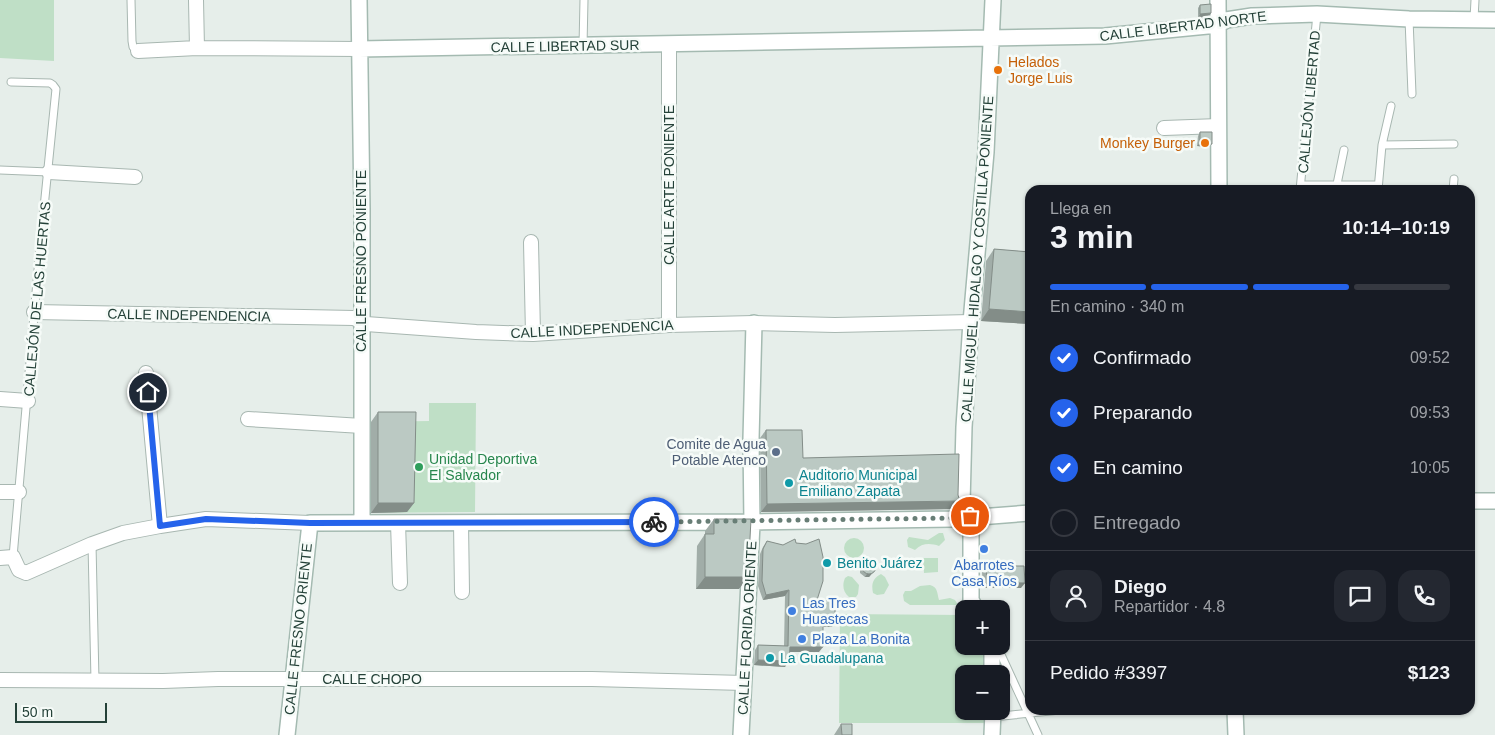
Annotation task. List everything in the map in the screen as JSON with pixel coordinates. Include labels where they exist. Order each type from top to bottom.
[{"type":"street","points":[[196,0],[197,48]]},
{"type":"street","name":"CALLE FRESNO PONIENTE","points":[[359,0],[362,209],[362,523]]},
{"type":"street","name":"CALLE MIGUEL HIDALGO Y COSTILLA PONIENTE","points":[[971,600],[970,516],[962,503],[964,427],[986,152],[993,0]]},
{"type":"street","points":[[1218,0],[1219,185]]},
{"type":"street","name":"CALLE LIBERTAD NORTE","points":[[992,37],[1105,36],[1218,25],[1226,20],[1252,16],[1317,14],[1409,19],[1474,18],[1495,20]]},
{"type":"street","name":"CALLE LIBERTAD SUR","points":[[138,50],[583,46],[992,37]]},
{"type":"street","name":"CALLE ARTE PONIENTE","points":[[669,44],[669,325]]},
{"type":"street","points":[[1164,128],[1219,126]]},
{"type":"street","points":[[49,172],[135,177]]},
{"type":"street","points":[[531,242],[533,334]]},
{"type":"street","name":"CALLE INDEPENDENCIA","points":[[34,312],[354,318],[366,324],[533,334],[669,325],[971,322]]},
{"type":"street","name":"CALLE FLORIDA ORIENTE","points":[[741,735],[752,522],[751,439],[754,323]]},
{"type":"street","points":[[146,373],[160,526]]},
{"type":"street","points":[[0,399],[28,401]]},
{"type":"street","points":[[248,419],[362,426]]},
{"type":"street","points":[[0,492],[20,492]]},
{"type":"street","points":[[1475,501],[1495,501]]},
{"type":"street","points":[[7,558],[19,570],[26,573],[92,544],[123,533],[206,519],[310,523],[752,522],[953,518],[1025,513]]},
{"type":"street","name":"CALLE FRESNO ORIENTE","points":[[287,735],[310,523]]},
{"type":"street","points":[[398,523],[400,583]]},
{"type":"street","points":[[461,523],[462,592]]},
{"type":"street","name":"CALLE CHOPO","points":[[0,680],[592,679],[744,683]]},
{"type":"street","points":[[1235,715],[1236,735]]},
{"type":"street","points":[[992,735],[993,720]]},
{"type":"lane","points":[[131,0],[132,41],[133,47],[138,50]]},
{"type":"lane","points":[[583,46],[584,0]]},
{"type":"lane","points":[[1474,18],[1475,0]]},
{"type":"lane","name":"CALLEJÓN LIBERTAD","points":[[1301,185],[1317,14]]},
{"type":"lane","points":[[1409,19],[1412,94]]},
{"type":"lane","name":"CALLEJÓN DE LAS HUERTAS","points":[[7,558],[20,492],[34,312],[56,89],[50,84],[11,82]]},
{"type":"lane","points":[[1378,185],[1382,145],[1391,106]]},
{"type":"lane","points":[[1382,145],[1454,144]]},
{"type":"lane","points":[[1337,185],[1344,150]]},
{"type":"lane","points":[[0,170],[49,172]]},
{"type":"lane","points":[[1453,185],[1454,179]]},
{"type":"lane","points":[[92,544],[95,680]]},
{"type":"lane","points":[[1001,655],[1025,707]]},
{"type":"lane","points":[[1010,714],[1025,713]]},
{"type":"lane","points":[[1029,715],[1038,735]]},
{"type":"green space","points":[[0,0],[54,0],[54,61],[0,58]]},
{"type":"green space","name":"Unidad Deportiva El Salvador","points":[[429,403],[476,403],[475,512],[362,513],[362,422],[429,421]]},
{"type":"green space","points":[[939,533],[943,533],[945,540],[939,546],[926,544],[915,550],[908,547],[907,540],[909,537],[928,540]]},
{"type":"green space","points":[[854,538],[861,541],[864,548],[861,555],[854,558],[847,555],[844,548],[847,541]]},
{"type":"green space","points":[[923,558],[938,558],[938,572],[924,573]]},
{"type":"green space","points":[[881,574],[889,585],[884,594],[877,595],[873,593],[872,587],[874,579]]},
{"type":"green space","points":[[848,576],[852,577],[859,585],[856,597],[849,597],[844,591],[844,581]]},
{"type":"green space","points":[[920,586],[933,586],[936,589],[939,600],[950,598],[955,600],[955,605],[910,605],[904,601],[903,595],[905,591],[911,591]]},
{"type":"green space","points":[[840,614],[955,615],[955,655],[988,655],[988,665],[955,665],[955,720],[988,720],[988,723],[839,723]]},
{"type":"building","points":[[1211,4],[1211,13],[1200,14],[1200,5]]},
{"type":"building","points":[[1200,132],[1212,132],[1212,144],[1200,143]]},
{"type":"building","points":[[994,249],[1025,252],[1025,312],[989,309]]},
{"type":"building","points":[[378,412],[416,412],[414,503],[378,503]]},
{"type":"building","points":[[766,430],[802,430],[803,458],[959,454],[958,495],[960,501],[767,504]]},
{"type":"building","points":[[714,519],[751,519],[748,577],[705,577],[705,534],[714,534]]},
{"type":"building","points":[[795,539],[796,543],[806,544],[819,539],[823,557],[823,581],[817,600],[835,601],[835,621],[823,622],[823,647],[790,647],[789,661],[758,660],[758,645],[788,646],[789,590],[766,595],[762,581],[763,549],[767,541],[783,545]]},
{"type":"building","points":[[869,560],[874,562],[876,567],[874,572],[869,574],[864,572],[862,567],[864,562]]},
{"type":"building","points":[[986,566],[1024,566],[1025,583],[987,582]]},
{"type":"building","points":[[841,724],[852,724],[852,735],[842,735]]},
{"type":"way so far","points":[[654,522],[752,522],[953,518],[970,516]]},
{"type":"place","name":"Helados Jorge Luis","points":[[998,70]]},
{"type":"place","name":"Monkey Burger","points":[[1205,143]]},
{"type":"place","name":"Comite de Agua Potable Atenco","points":[[776,452]]},
{"type":"place","name":"Unidad Deportiva El Salvador","points":[[419,467]]},
{"type":"place","name":"Auditorio Municipal Emiliano Zapata","points":[[789,483]]},
{"type":"place","name":"Abarrotes Casa Ríos","points":[[984,549]]},
{"type":"place","name":"Benito Juárez","points":[[827,563]]},
{"type":"place","name":"Las Tres Huastecas","points":[[792,611]]},
{"type":"place","name":"Plaza La Bonita","points":[[802,639]]},
{"type":"place","name":"La Guadalupana","points":[[770,658]]},
{"type":"route","points":[[148,392],[160,526],[206,519],[310,523],[654,522]]}]
